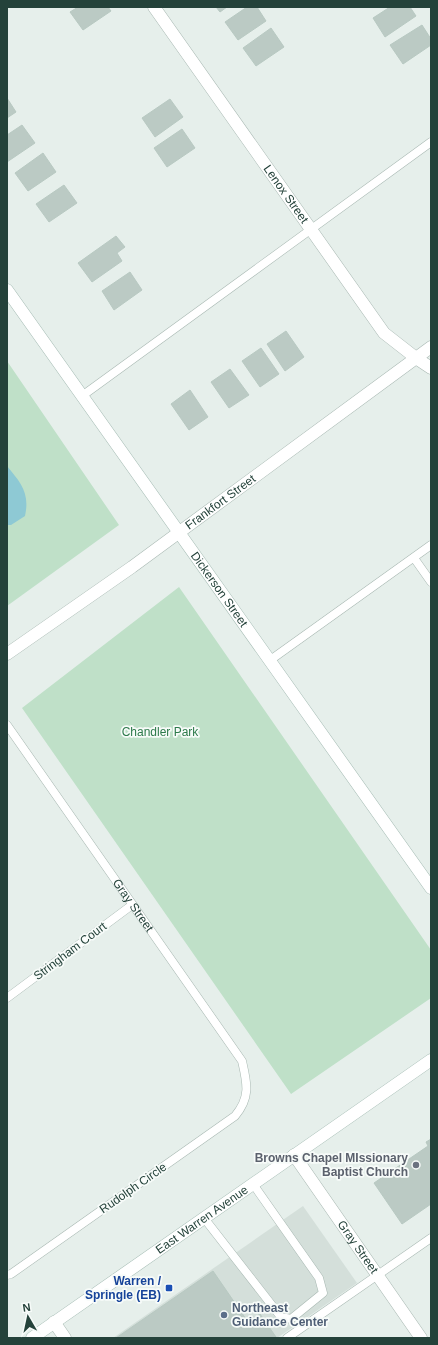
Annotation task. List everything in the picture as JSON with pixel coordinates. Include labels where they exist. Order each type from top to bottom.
[{"type":"street","name":"Lenox Street","points":[[154,7],[384,333],[431,368]]},
{"type":"street","name":"Dickerson Street","points":[[7,290],[269,661],[429,884]]},
{"type":"street","name":"Frankfort Street","points":[[7,654],[179,533],[431,347]]},
{"type":"street","name":"East Warren Avenue","points":[[32,1338],[431,1060]]},
{"type":"street","name":"Gray Street","points":[[294,1155],[421,1338]]},
{"type":"street","points":[[54,1322],[65,1338]]},
{"type":"lane","points":[[82,396],[431,142]]},
{"type":"lane","points":[[269,661],[431,546]]},
{"type":"lane","points":[[414,558],[431,582]]},
{"type":"lane","name":"Gray Street","points":[[7,725],[242,1061],[248,1091]]},
{"type":"lane","name":"Stringham Court","points":[[7,998],[132,905]]},
{"type":"lane","name":"Rudolph Circle","points":[[7,1275],[18,1269],[235,1116],[240,1110],[248,1091]]},
{"type":"lane","points":[[204,1218],[281,1317],[291,1319],[323,1293],[319,1278],[253,1184]]},
{"type":"lane","points":[[287,1338],[431,1238]]},
{"type":"shaded area","points":[[303,1206],[357,1283],[277,1338],[113,1338]]},
{"type":"green space","points":[[7,361],[119,525],[7,606]]},
{"type":"green space","name":"Chandler Park","points":[[179,587],[431,950],[431,998],[291,1094],[22,708]]},
{"type":"water","points":[[7,466],[20,483],[26,501],[25,516],[11,525],[7,525]]},
{"type":"building","points":[[78,7],[108,7],[111,11],[83,30],[70,12]]},
{"type":"building","points":[[216,7],[227,7],[220,12]]},
{"type":"building","points":[[247,7],[257,7],[266,21],[238,40],[225,22]]},
{"type":"building","points":[[390,7],[410,7],[416,16],[385,37],[373,18]]},
{"type":"building","points":[[422,25],[431,39],[431,45],[403,64],[390,45]]},
{"type":"building","points":[[271,28],[284,47],[256,66],[243,48]]},
{"type":"building","points":[[7,98],[16,112],[7,118]]},
{"type":"building","points":[[170,99],[183,117],[155,137],[142,118]]},
{"type":"building","points":[[22,125],[35,143],[7,162],[7,135]]},
{"type":"building","points":[[182,129],[195,148],[167,167],[154,148]]},
{"type":"building","points":[[43,153],[56,172],[28,191],[15,173]]},
{"type":"building","points":[[64,185],[77,203],[49,222],[36,204]]},
{"type":"building","points":[[116,236],[125,247],[117,253],[122,261],[92,282],[78,263]]},
{"type":"building","points":[[130,272],[142,290],[114,310],[102,291]]},
{"type":"building","points":[[286,331],[304,357],[285,371],[267,344]]},
{"type":"building","points":[[261,348],[279,374],[260,387],[242,361]]},
{"type":"building","points":[[230,369],[249,395],[229,408],[211,382]]},
{"type":"building","points":[[190,390],[208,417],[189,430],[171,404]]},
{"type":"building","name":"Browns Chapel MIssionary Baptist Church","points":[[431,1139],[431,1204],[402,1224],[374,1183],[428,1146],[426,1142]]},
{"type":"building","points":[[213,1271],[248,1322],[260,1314],[276,1337],[116,1338]]},
{"type":"place","name":"Browns Chapel MIssionary Baptist Church","points":[[416,1165]]},
{"type":"place","name":"Warren / Springle (EB)","points":[[169,1288]]},
{"type":"place","name":"Northeast Guidance Center","points":[[224,1315]]}]
